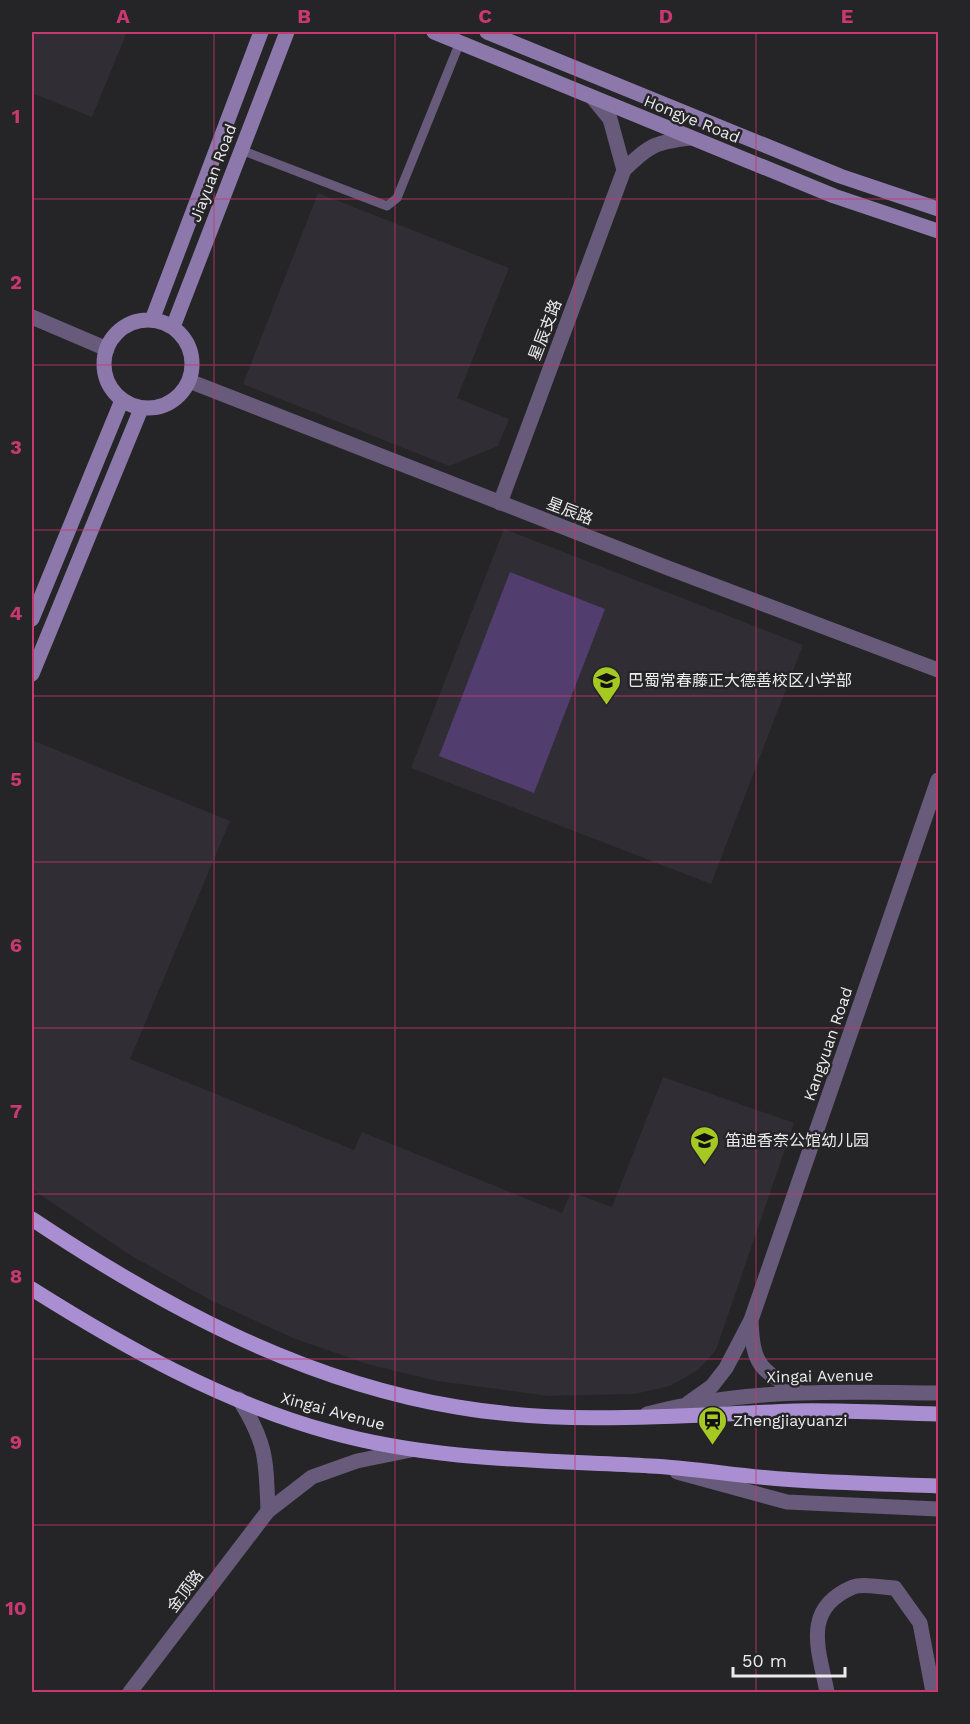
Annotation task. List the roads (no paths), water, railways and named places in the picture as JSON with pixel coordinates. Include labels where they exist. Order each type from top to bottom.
[{"type":"main road","name":"Jiayuan Road","points":[[152,320],[261,32]]},
{"type":"main road","name":"Jiayuan Road","points":[[173,327],[287,32]]},
{"type":"main road","name":"Hongye Road","points":[[434,32],[834,196],[939,231]]},
{"type":"main road","name":"Hongye Road","points":[[487,32],[840,176],[939,209]]},
{"type":"main road","points":[[152,320],[173,327],[187,344],[191,356],[189,381],[173,401],[161,406],[141,409],[122,400],[108,382],[105,371],[107,349],[121,330],[131,324],[152,320]]},
{"type":"main road","points":[[32,619],[122,400]]},
{"type":"main road","points":[[32,674],[141,409]]},
{"type":"main road","name":"Xingai Avenue","points":[[32,1219],[103,1266],[213,1327],[295,1362],[381,1391],[457,1407],[531,1416],[632,1418],[798,1411],[939,1414]]},
{"type":"main road","name":"Xingai Avenue","points":[[32,1288],[77,1317],[192,1379],[274,1414],[329,1432],[451,1455],[654,1466],[783,1479],[939,1486]]},
{"type":"street","points":[[592,97],[610,119],[624,170],[642,152],[661,141],[690,138]]},
{"type":"street","name":"星辰支路","points":[[500,503],[624,170]]},
{"type":"street","points":[[32,317],[107,349]]},
{"type":"street","name":"星辰路","points":[[189,381],[500,503],[939,670]]},
{"type":"street","name":"Kangyuan Road","points":[[751,1320],[939,780]]},
{"type":"street","points":[[751,1320],[752,1349],[760,1364],[774,1378],[797,1391]]},
{"type":"street","points":[[688,1403],[712,1386],[726,1368],[751,1320]]},
{"type":"street","name":"Xingai Avenue","points":[[632,1418],[688,1403],[797,1391],[939,1393]]},
{"type":"street","points":[[239,1400],[258,1430],[266,1461],[268,1510]]},
{"type":"street","name":"金顶路","points":[[130,1692],[268,1510],[312,1477],[357,1461],[415,1449]]},
{"type":"street","name":"Xingai Avenue","points":[[654,1466],[787,1502],[939,1509]]},
{"type":"street","points":[[827,1692],[815,1632],[822,1608],[854,1586],[895,1588],[920,1623],[933,1692]]},
{"type":"lane","points":[[241,150],[387,206],[398,198],[460,42]]},
{"type":"place","name":"巴蜀常春藤正大德善校区小学部","points":[[607,706]]},
{"type":"place","name":"笛迪香奈公馆幼儿园","points":[[704,1166]]},
{"type":"place","name":"Zhengjiayuanzi","points":[[712,1446]]}]
